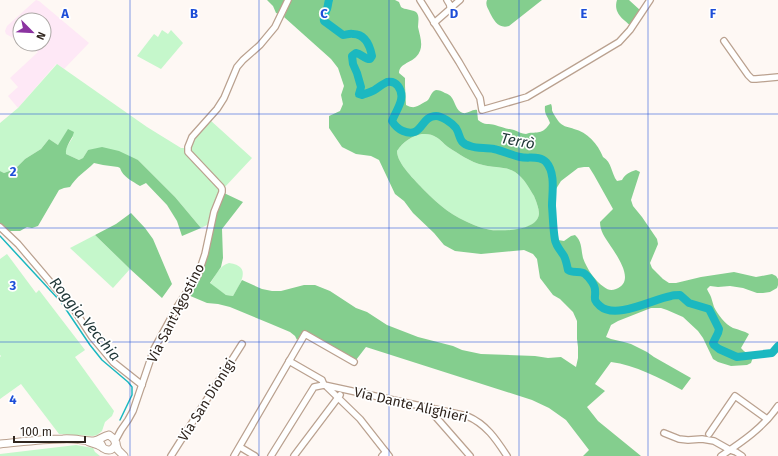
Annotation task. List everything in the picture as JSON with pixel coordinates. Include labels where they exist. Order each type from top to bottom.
[{"type":"main road","points":[[0,446],[61,439],[94,441],[106,436],[114,440],[118,450],[124,456]]},
{"type":"main road","points":[[102,438],[102,447]]},
{"type":"main road","points":[[109,450],[114,448],[114,440]]},
{"type":"main road","points":[[0,446],[65,441],[87,442],[93,443],[119,456]]},
{"type":"street","name":"Via Sant'Agostino","points":[[114,440],[133,411],[152,353],[177,307],[198,275],[205,254],[214,212],[222,192],[221,187],[188,152],[188,146],[192,137],[217,109],[224,98],[237,68],[275,28],[288,0]]},
{"type":"street","points":[[420,0],[480,98],[482,110],[527,97],[619,42],[630,30],[650,0]]},
{"type":"street","points":[[449,3],[453,6],[460,0]]},
{"type":"street","points":[[434,23],[450,10],[449,3]]},
{"type":"street","points":[[724,42],[750,78],[756,79],[778,77]]},
{"type":"street","points":[[0,227],[18,244],[60,294],[113,362],[142,385]]},
{"type":"street","points":[[234,456],[305,334],[354,362]]},
{"type":"street","name":"Via San Dionigi","points":[[171,456],[242,344]]},
{"type":"street","points":[[289,361],[322,380],[324,385],[339,397],[360,418],[386,455]]},
{"type":"street","points":[[271,456],[314,388],[324,385]]},
{"type":"street","name":"Via Dante Alighieri","points":[[324,385],[474,419],[488,430],[507,456]]},
{"type":"street","points":[[294,456],[344,390]]},
{"type":"street","points":[[709,434],[735,396],[767,419]]},
{"type":"street","points":[[721,456],[754,431],[778,406]]},
{"type":"street","points":[[427,408],[470,456]]},
{"type":"street","points":[[664,432],[679,439],[702,439],[714,441],[742,456]]},
{"type":"street","points":[[240,447],[255,456]]},
{"type":"shaded area","points":[[36,0],[39,1],[89,43],[64,69],[56,64],[18,108],[8,96],[18,87],[10,78],[38,52],[52,52],[52,12],[23,12]]},
{"type":"shaded area","points":[[12,22],[12,37],[6,34],[5,31],[7,26]]},
{"type":"green space","points":[[267,0],[285,0],[279,14],[276,13],[273,6]]},
{"type":"green space","points":[[291,0],[395,0],[399,2],[401,7],[404,9],[416,12],[421,42],[419,54],[399,70],[399,73],[405,78],[406,105],[411,107],[417,106],[427,101],[434,91],[439,90],[450,96],[461,112],[465,113],[477,110],[478,120],[485,124],[495,125],[526,134],[541,132],[547,127],[550,123],[545,106],[551,104],[553,113],[560,123],[583,133],[595,143],[603,157],[610,165],[617,181],[622,180],[626,175],[636,170],[640,172],[631,200],[633,206],[657,239],[658,244],[650,263],[652,268],[663,279],[669,283],[676,283],[701,277],[734,272],[756,277],[772,274],[776,276],[778,279],[777,288],[770,292],[757,293],[743,288],[730,286],[710,286],[707,289],[714,307],[722,319],[733,328],[749,334],[741,348],[753,357],[751,363],[747,365],[731,366],[713,359],[698,331],[683,317],[661,308],[651,308],[618,321],[611,325],[606,337],[631,344],[691,378],[682,390],[638,369],[611,362],[595,384],[605,391],[587,407],[598,421],[641,456],[583,456],[589,450],[566,420],[549,408],[532,400],[366,347],[356,360],[305,332],[303,332],[297,340],[290,332],[230,307],[207,303],[188,295],[195,284],[216,212],[224,193],[243,202],[222,229],[223,258],[221,267],[210,283],[226,295],[233,296],[242,280],[262,289],[272,291],[281,291],[304,285],[315,285],[330,291],[356,308],[367,312],[387,325],[418,337],[481,354],[535,356],[548,358],[561,357],[576,367],[578,358],[577,321],[573,312],[560,299],[553,295],[540,278],[537,259],[533,254],[524,250],[481,254],[455,251],[444,245],[413,213],[404,201],[395,194],[379,160],[371,156],[356,154],[342,147],[329,128],[329,116],[340,111],[343,104],[341,95],[344,86],[338,68],[331,59],[284,17]],"holes":[[[430,134],[436,137],[465,158],[478,164],[508,169],[518,174],[524,180],[534,196],[539,212],[537,220],[532,224],[519,229],[491,230],[466,222],[441,206],[403,167],[398,156],[397,151],[405,142],[414,136]],[[589,167],[613,209],[600,222],[603,234],[616,254],[624,271],[625,278],[623,285],[614,290],[605,288],[592,274],[583,258],[580,243],[575,235],[564,241],[558,240],[554,198],[556,189],[561,181],[578,168]]]},
{"type":"green space","points":[[487,0],[542,0],[509,26],[505,27],[497,24],[493,19],[486,3]]},
{"type":"green space","points":[[617,0],[629,0],[641,11],[631,26],[622,18],[616,9]]},
{"type":"green space","points":[[162,30],[168,34],[171,30],[183,43],[161,69],[137,56],[154,34],[158,37]]},
{"type":"green space","points":[[57,64],[147,127],[181,148],[185,148],[186,154],[219,190],[209,224],[201,228],[175,197],[138,160],[88,150],[83,158],[79,160],[66,154],[65,150],[73,137],[58,145],[49,139],[41,149],[25,159],[15,169],[4,173],[0,171],[0,123],[18,108]]},
{"type":"green space","points":[[210,120],[252,158],[224,188],[191,152],[194,139]]},
{"type":"green space","points":[[68,129],[74,132],[66,154],[79,160],[83,158],[88,150],[102,147],[119,151],[138,160],[175,197],[201,228],[182,236],[177,221],[167,205],[146,183],[140,186],[126,176],[118,167],[94,163],[72,183],[70,187],[59,190],[38,226],[32,228],[27,227],[20,231],[10,231],[0,225],[0,171],[4,173],[15,169],[25,159],[41,149],[49,139],[58,145]]},
{"type":"green space","points":[[430,134],[436,137],[465,158],[478,164],[508,169],[518,174],[524,180],[534,196],[539,212],[537,220],[526,227],[519,229],[491,230],[466,222],[441,206],[403,167],[398,156],[397,151],[405,142],[414,136]]},
{"type":"green space","points":[[131,213],[153,239],[172,284],[162,298],[95,235],[116,224]]},
{"type":"green space","points":[[95,235],[130,269],[113,288],[70,248]]},
{"type":"green space","points":[[7,254],[36,293],[39,290],[85,350],[75,357],[114,411],[112,416],[105,422],[102,431],[97,435],[59,434],[21,384],[0,399],[0,259]]},
{"type":"green space","points":[[229,263],[241,268],[243,272],[239,286],[233,296],[226,295],[210,284],[220,268]]},
{"type":"green space","points":[[76,445],[93,448],[100,456],[0,456],[0,454]]},
{"type":"waterway","name":"Terrò","points":[[329,0],[324,21],[343,35],[352,34],[361,36],[366,41],[371,52],[372,56],[370,59],[356,53],[352,56],[353,64],[361,87],[359,94],[362,95],[371,92],[387,82],[393,82],[398,86],[401,99],[392,121],[395,126],[410,133],[418,130],[427,119],[438,116],[447,120],[456,128],[460,139],[466,145],[494,149],[523,158],[537,158],[546,162],[552,177],[552,206],[554,232],[557,246],[565,258],[568,270],[583,273],[592,281],[595,288],[595,300],[600,306],[607,310],[625,310],[673,295],[680,295],[689,303],[709,309],[719,329],[713,343],[719,349],[737,357],[772,353],[778,346]]},
{"type":"waterway","name":"Roggia Vecchia","points":[[0,236],[61,302],[102,360],[132,387],[132,395],[120,420]]}]
